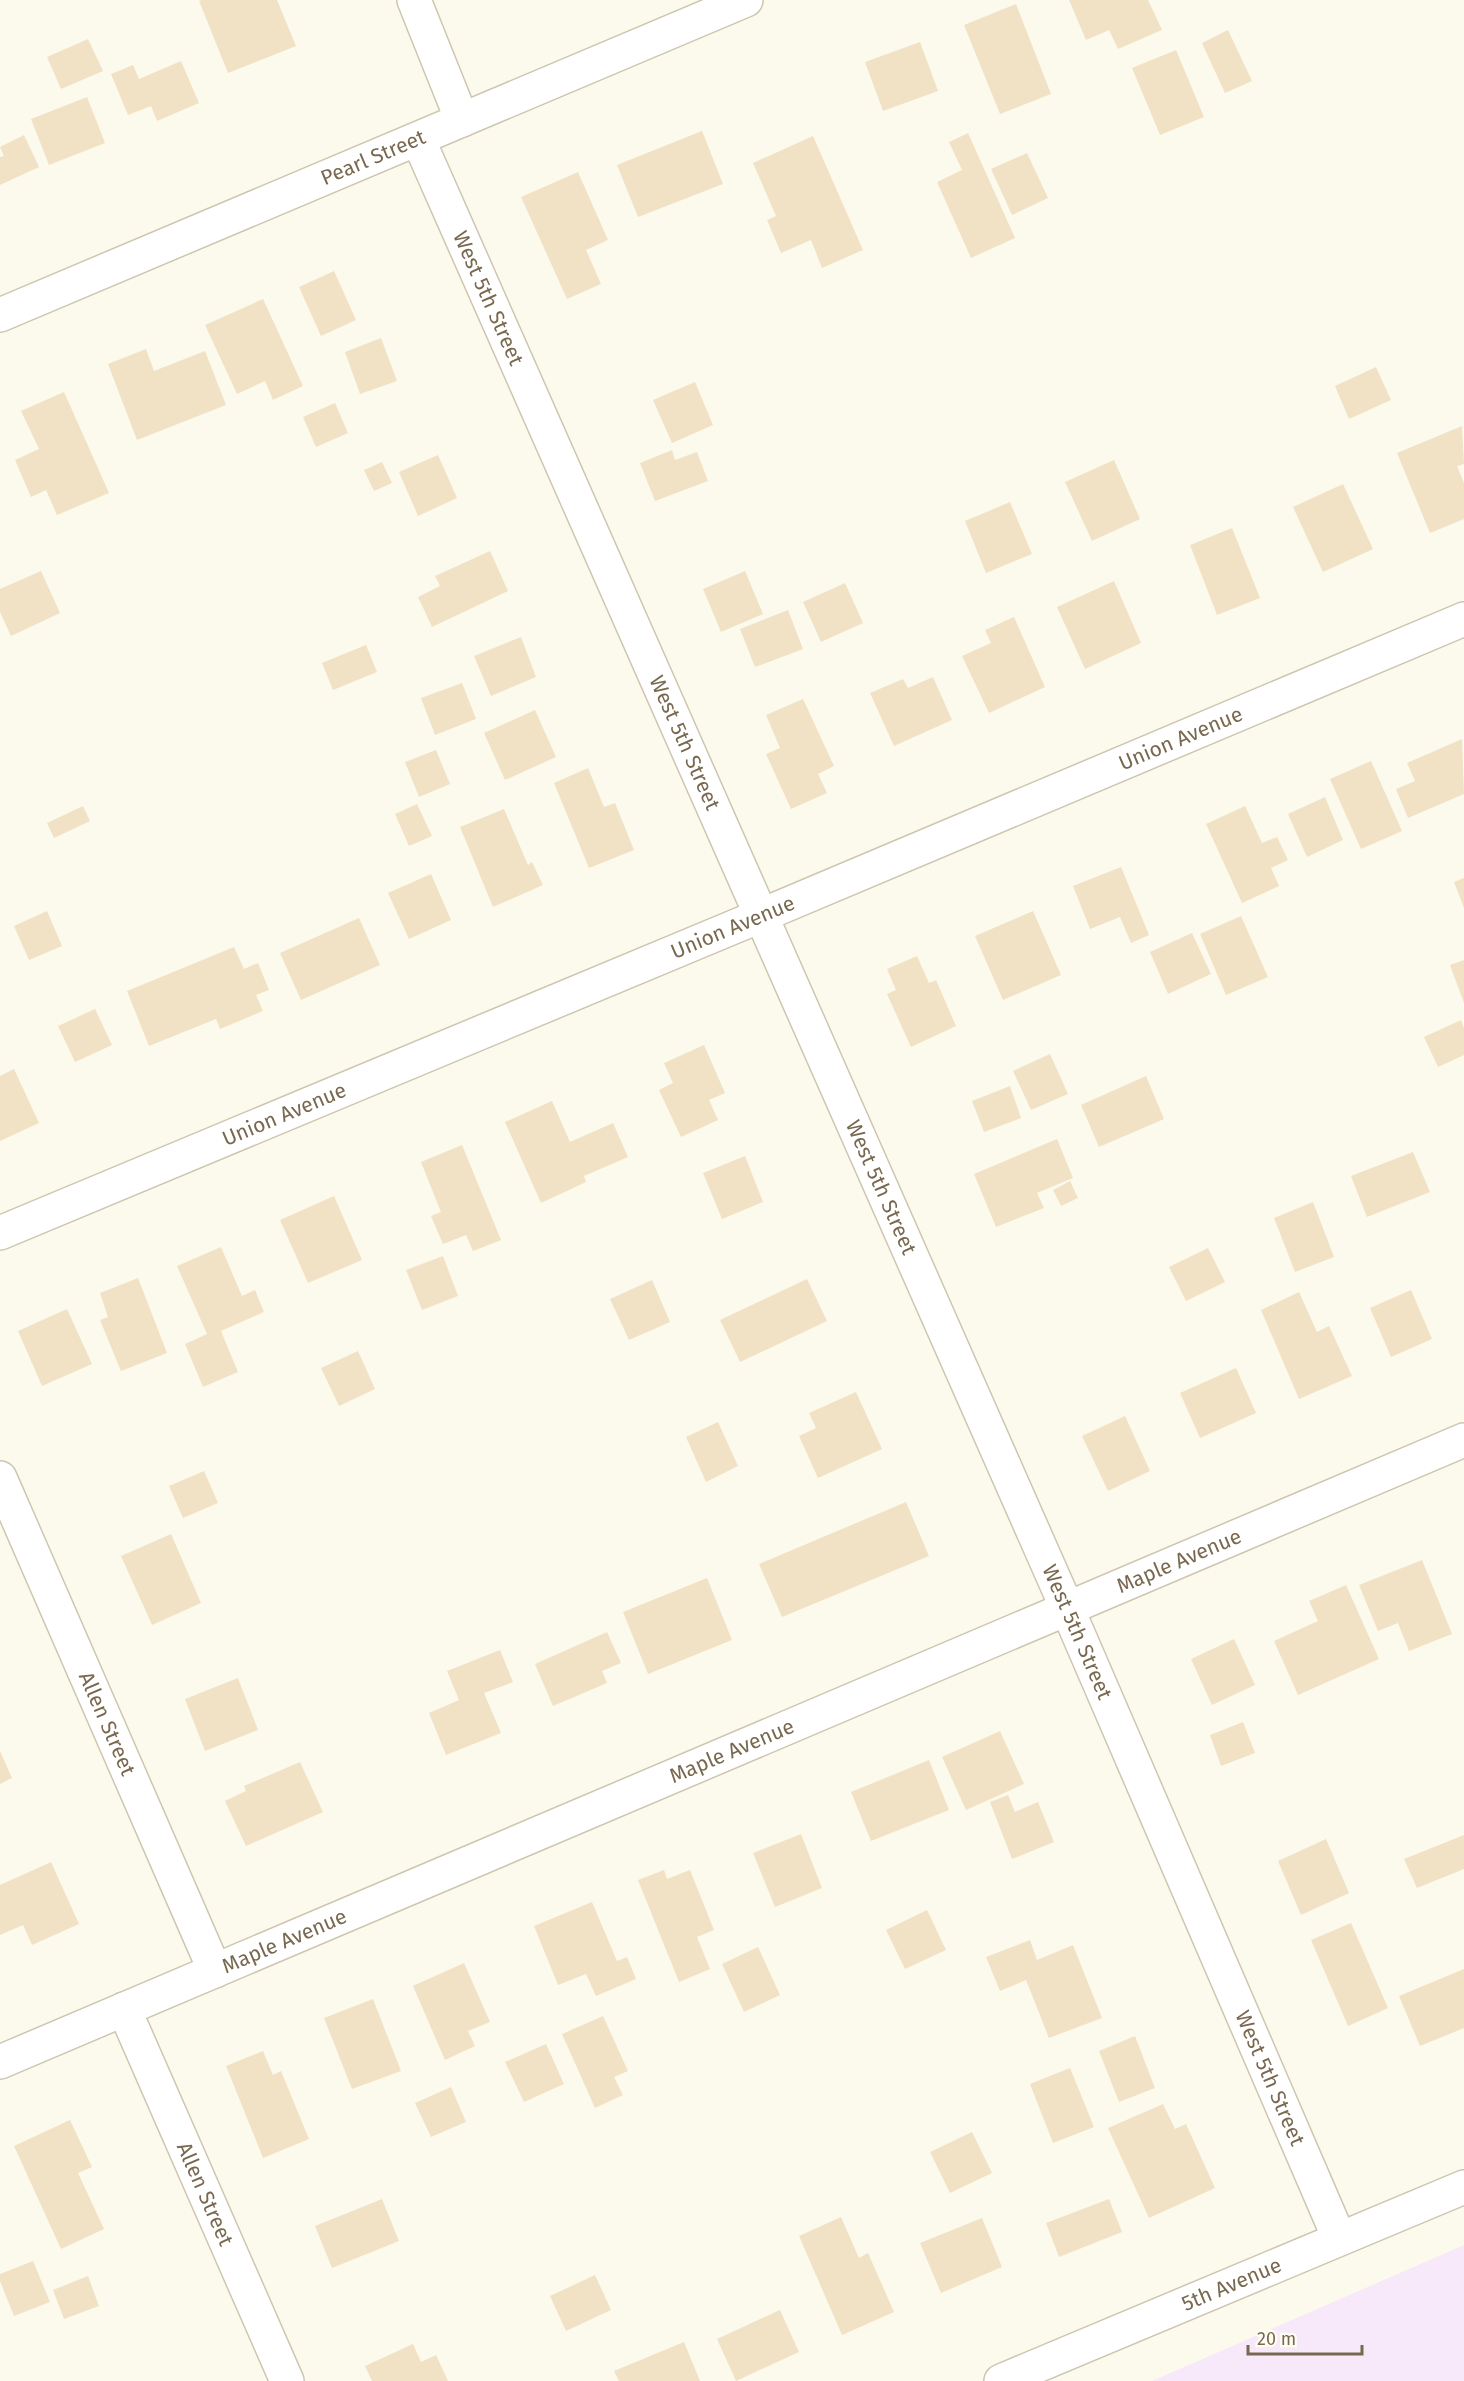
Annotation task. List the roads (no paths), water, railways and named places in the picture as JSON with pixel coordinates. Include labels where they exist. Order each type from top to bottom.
[{"type":"street","points":[[414,0],[462,120]]},
{"type":"street","name":"Pearl Street","points":[[0,315],[746,0]]},
{"type":"street","name":"West 5th Street","points":[[418,139],[1067,1608],[1340,2238]]},
{"type":"street","name":"Union Avenue","points":[[0,1233],[760,916],[1464,618]]},
{"type":"street","name":"Maple Avenue","points":[[0,2062],[1464,1440]]},
{"type":"street","name":"Allen Street","points":[[0,1479],[215,1971]]},
{"type":"street","name":"Allen Street","points":[[124,2009],[287,2381]]},
{"type":"street","name":"5th Avenue","points":[[1001,2381],[1464,2187]]}]
